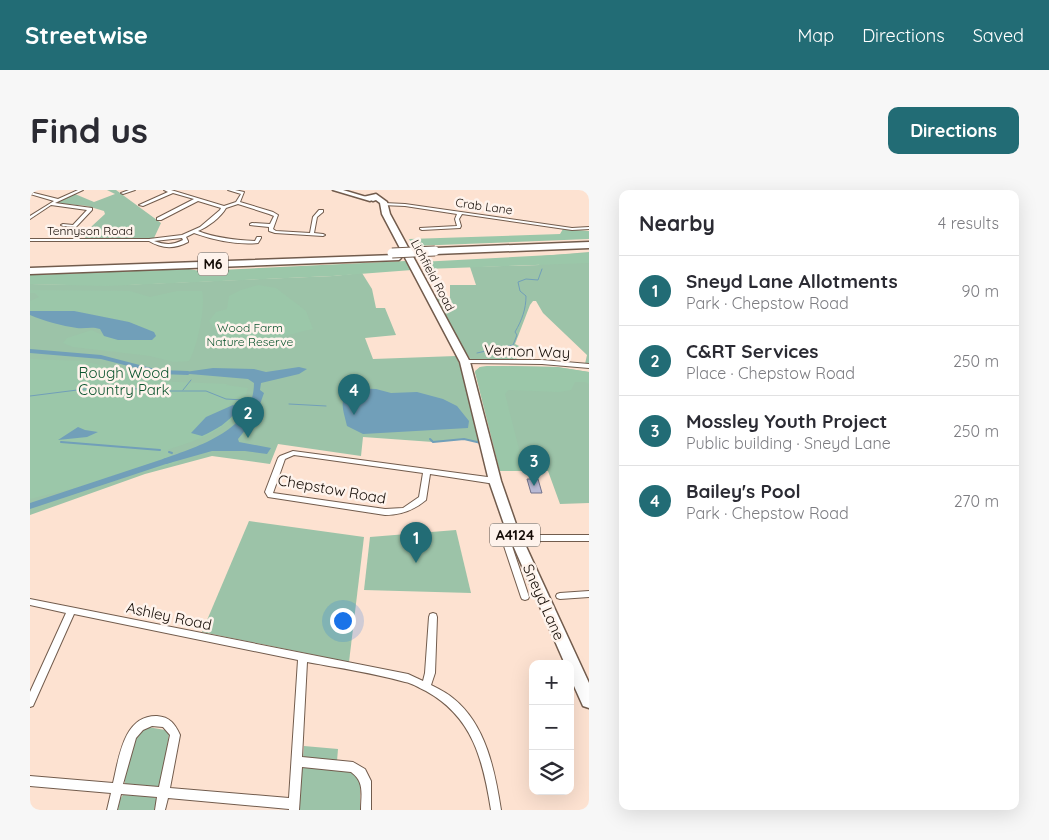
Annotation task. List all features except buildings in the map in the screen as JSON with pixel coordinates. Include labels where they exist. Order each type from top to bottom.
[{"type":"highway","name":"M6","points":[[436,254],[589,244]]},
{"type":"highway","name":"M6","points":[[30,266],[589,249]]},
{"type":"highway","name":"M6","points":[[30,271],[394,255]]},
{"type":"main road","points":[[372,195],[384,204]]},
{"type":"main road","name":"Lichfield Road","points":[[384,204],[386,214],[464,360]]},
{"type":"main road","name":"Sneyd Lane","points":[[464,360],[495,481],[514,532],[587,694]]},
{"type":"street","points":[[30,218],[57,200],[81,190]]},
{"type":"street","points":[[123,193],[133,190]]},
{"type":"street","points":[[166,190],[196,200],[224,206],[238,203],[274,214],[276,217],[271,230],[275,232],[323,235]]},
{"type":"street","points":[[230,190],[243,193],[238,203]]},
{"type":"street","points":[[336,190],[357,195],[372,195]]},
{"type":"street","points":[[141,205],[172,192]]},
{"type":"street","points":[[30,194],[57,200]]},
{"type":"street","points":[[159,219],[196,200]]},
{"type":"street","points":[[50,204],[90,209],[74,226],[63,225]]},
{"type":"street","name":"Crab Lane","points":[[384,204],[581,229],[589,228]]},
{"type":"street","name":"Tennyson Road","points":[[30,240],[150,240],[183,236],[195,232],[222,211],[224,206]]},
{"type":"street","points":[[312,234],[315,217],[321,210]]},
{"type":"street","points":[[422,229],[458,227],[457,219],[460,213]]},
{"type":"street","points":[[252,224],[272,226]]},
{"type":"street","points":[[195,232],[213,238],[237,241],[256,242],[259,238]]},
{"type":"street","name":"Tennyson Road","points":[[150,240],[173,246],[185,242],[183,236]]},
{"type":"street","name":"Vernon Way","points":[[464,360],[542,362],[589,366]]},
{"type":"street","name":"Chepstow Road","points":[[427,472],[423,498],[411,508],[400,512],[385,512],[271,495],[268,492],[282,458],[293,453],[495,481]]},
{"type":"street","points":[[525,596],[505,537],[506,530],[589,538]]},
{"type":"street","points":[[559,596],[589,594]]},
{"type":"street","name":"Ashley Road","points":[[30,602],[386,672],[408,678],[426,686],[452,703],[469,724],[484,761],[496,810]]},
{"type":"street","points":[[30,703],[72,610]]},
{"type":"street","points":[[426,686],[430,673],[433,617]]},
{"type":"street","points":[[30,781],[294,807],[303,657]]},
{"type":"street","points":[[112,810],[134,731],[151,721],[164,722],[171,726],[175,735],[160,810]]},
{"type":"street","points":[[297,762],[354,767],[366,781],[366,810]]},
{"type":"green space","points":[[107,190],[116,190],[161,223],[154,238],[85,238],[92,226],[105,214],[104,211],[87,206],[56,203],[75,194],[94,202],[115,194]]},
{"type":"green space","points":[[563,229],[589,231],[589,239],[413,246],[409,239],[560,234]]},
{"type":"green space","points":[[589,252],[589,364],[585,364],[587,355],[543,313],[536,301],[533,301],[530,305],[515,344],[519,346],[516,360],[471,360],[446,323],[435,297],[450,297],[450,285],[476,285],[470,267],[539,265],[542,256]]},
{"type":"green space","points":[[589,253],[589,263],[425,269],[420,262]]},
{"type":"green space","points":[[405,261],[412,270],[333,276],[106,286],[30,284],[30,275],[189,269],[200,271]]},
{"type":"green space","name":"Rough Wood Country Park","points":[[362,273],[372,289],[376,308],[385,308],[396,335],[365,338],[373,359],[456,356],[464,375],[481,443],[464,439],[433,442],[363,437],[361,456],[278,444],[270,464],[212,456],[145,474],[30,515],[30,284],[119,285],[333,276]]},
{"type":"green space","name":"Wood Farm Nature Reserve","points":[[258,285],[276,288],[306,311],[313,329],[272,339],[250,342],[228,340],[209,321],[216,312],[227,309],[229,296]]},
{"type":"green space","points":[[30,290],[130,291],[150,297],[177,291],[202,291],[202,316],[192,355],[189,361],[174,362],[150,356],[73,347],[63,343],[67,338],[92,330],[106,336],[151,340],[153,332],[129,322],[74,311],[30,311],[30,301],[39,297],[35,293],[30,293]]},
{"type":"green space","points":[[30,359],[82,361],[120,369],[155,381],[228,384],[226,385],[248,388],[237,413],[220,428],[210,434],[167,450],[179,463],[30,499]]},
{"type":"green space","points":[[480,367],[557,367],[589,372],[589,503],[560,504],[548,471],[500,471],[475,372]]},
{"type":"green space","points":[[480,367],[557,367],[589,372],[589,384],[575,382],[571,390],[559,392],[508,390],[505,394],[520,453],[520,471],[500,471],[475,371]]},
{"type":"green space","points":[[249,521],[364,537],[349,662],[202,632]]},
{"type":"green space","points":[[456,530],[471,593],[364,590],[370,537]]},
{"type":"green space","points":[[148,727],[165,730],[169,734],[162,781],[159,786],[147,787],[125,784],[125,777],[135,742],[138,735]]},
{"type":"green space","points":[[304,746],[338,749],[337,761],[303,757]]},
{"type":"green space","points":[[305,767],[355,772],[360,781],[360,810],[299,810],[301,770]]},
{"type":"green space","points":[[123,795],[152,796],[157,799],[154,810],[118,810],[120,799]]},
{"type":"water","points":[[30,311],[74,311],[129,322],[154,332],[156,336],[152,340],[118,340],[104,336],[100,329],[59,325],[30,315]]},
{"type":"water","points":[[299,367],[307,369],[299,374],[261,383],[260,390],[264,393],[255,418],[238,439],[239,442],[271,448],[267,454],[245,451],[212,451],[166,464],[160,463],[163,459],[208,442],[222,434],[245,413],[252,399],[254,383],[248,379],[178,373],[213,368],[254,369],[266,372]]},
{"type":"water","points":[[352,388],[376,389],[391,393],[417,392],[443,399],[457,406],[469,421],[468,428],[363,434],[347,426],[344,415],[344,396]]},
{"type":"water","points":[[233,405],[238,406],[238,409],[213,431],[202,436],[191,433],[206,417]]},
{"type":"water","points":[[78,427],[98,432],[87,437],[58,440]]},
{"type":"waterway","points":[[477,353],[513,345],[517,335],[515,332],[520,323],[526,301],[526,296],[520,291],[518,282],[526,279],[538,280],[542,269]]},
{"type":"waterway","points":[[30,351],[101,357],[159,372],[188,373]]},
{"type":"waterway","points":[[183,390],[191,380]]},
{"type":"waterway","points":[[30,396],[101,387]]},
{"type":"waterway","points":[[128,388],[157,391],[206,391],[226,399],[243,400]]},
{"type":"waterway","points":[[289,404],[326,406]]},
{"type":"waterway","points":[[430,439],[433,442],[464,439],[481,443]]},
{"type":"waterway","points":[[61,442],[160,450]]},
{"type":"waterway","points":[[30,506],[169,460]]},
{"type":"place","name":"Bailey's Pool","points":[[354,415]]},
{"type":"place","name":"C&RT Services","points":[[248,438]]},
{"type":"place","name":"Mossley Youth Project","points":[[534,486]]},
{"type":"place","name":"Sneyd Lane Allotments","points":[[416,563]]}]
